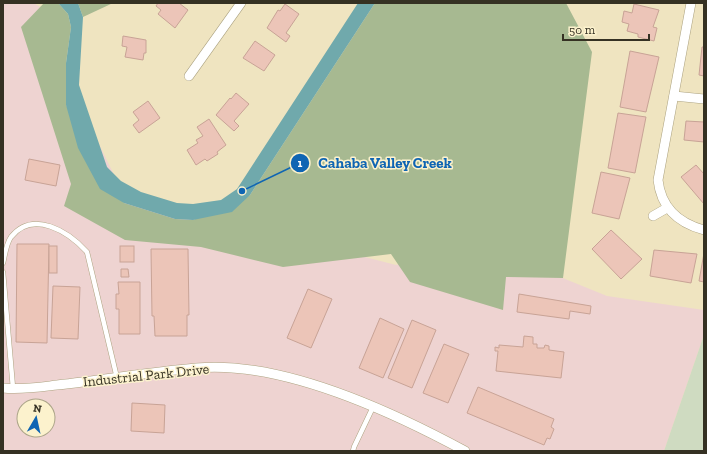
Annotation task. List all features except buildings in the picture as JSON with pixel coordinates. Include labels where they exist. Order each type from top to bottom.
[{"type":"street","points":[[189,76],[241,3]]},
{"type":"street","points":[[692,3],[658,180],[659,191],[667,208],[680,220],[704,230]]},
{"type":"street","points":[[674,96],[704,98]]},
{"type":"street","points":[[653,216],[667,208]]},
{"type":"street","name":"Industrial Park Drive","points":[[3,388],[117,378],[196,368],[241,368],[281,375],[373,407],[465,451]]},
{"type":"lane","points":[[3,263],[10,238],[26,226],[34,224],[55,228],[70,236],[87,252],[117,378]]},
{"type":"lane","points":[[3,272],[13,388]]},
{"type":"lane","points":[[354,451],[354,447],[373,407]]},
{"type":"shaded area","points":[[3,3],[34,3],[43,9],[65,75],[124,195],[396,265],[472,241],[607,296],[704,310],[704,335],[664,451],[3,451]]},
{"type":"green space","points":[[44,3],[58,3],[68,14],[71,27],[66,63],[66,105],[124,203],[175,219],[193,220],[250,195],[375,3],[566,3],[592,52],[563,278],[506,277],[503,310],[410,282],[391,254],[283,267],[201,247],[125,240],[64,206],[71,184],[21,27]]},
{"type":"green space","points":[[78,3],[113,3],[83,17]]},
{"type":"green space","points":[[704,335],[704,451],[664,451]]},
{"type":"water","points":[[58,3],[78,3],[83,17],[79,85],[107,167],[121,181],[141,192],[177,203],[193,204],[221,200],[237,189],[358,3],[375,3],[250,195],[232,212],[193,220],[175,219],[124,203],[100,189],[78,148],[66,105],[66,63],[71,27],[68,14]]},
{"type":"place","name":"Cahaba Valley Creek","points":[[242,191]]}]
